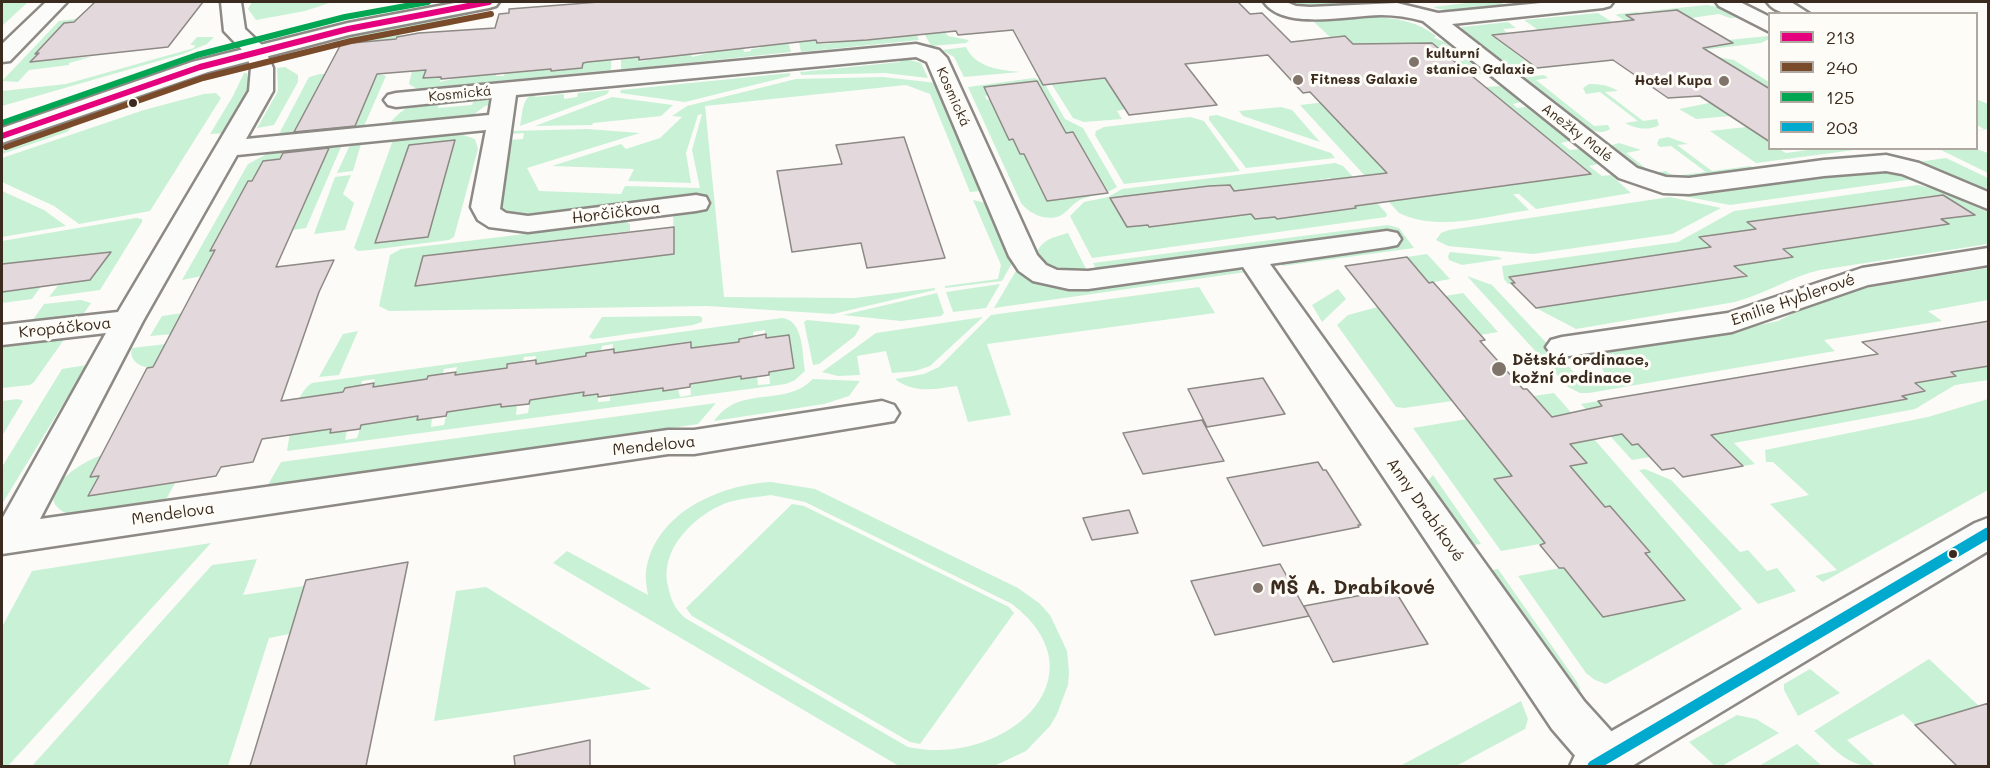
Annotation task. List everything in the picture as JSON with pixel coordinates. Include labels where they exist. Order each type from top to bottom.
[{"type":"street","points":[[2,56],[57,2]]},
{"type":"street","name":"Mendelova","points":[[6,538],[261,92],[264,73],[250,47],[233,26],[231,2]]},
{"type":"street","points":[[2,136],[192,70],[250,47],[339,19],[423,2]]},
{"type":"street","points":[[2,121],[188,59],[489,2]]},
{"type":"street","points":[[1434,20],[1604,2]]},
{"type":"street","points":[[1726,2],[1768,25]]},
{"type":"street","points":[[1777,2],[1796,12]]},
{"type":"street","name":"Anežky Malé","points":[[1277,4],[1300,12],[1360,10],[1398,11],[1425,15],[1628,173],[1653,183],[1673,186],[1871,162],[1893,157],[1989,201]]},
{"type":"street","name":"Kosmická","points":[[396,100],[894,51],[923,52],[936,58],[1013,236],[1029,266],[1040,274],[1059,280],[1088,280],[1387,239]]},
{"type":"street","name":"Horčičkova","points":[[505,90],[485,207],[488,214],[499,221],[528,224],[696,203]]},
{"type":"street","points":[[229,148],[499,121]]},
{"type":"street","name":"Emilie Hyblerové","points":[[1562,347],[1732,322],[1862,277],[1989,257]]},
{"type":"street","name":"Anny Drabíkové","points":[[1251,258],[1599,762]]},
{"type":"street","name":"Kropáčkova","points":[[2,335],[128,321]]},
{"type":"street","name":"Mendelova","points":[[6,538],[668,441],[694,442],[882,413]]},
{"type":"street","points":[[1599,762],[1989,533]]},
{"type":"green space","points":[[2,2],[28,2],[2,26]]},
{"type":"green space","points":[[252,2],[332,2],[305,11],[256,20],[248,9]]},
{"type":"green space","points":[[449,2],[465,2],[372,19],[296,38],[296,34],[366,17]]},
{"type":"green space","points":[[1290,2],[1366,2],[1368,4],[1303,9]]},
{"type":"green space","points":[[1475,2],[1499,2],[1505,5],[1490,9],[1469,10],[1433,7]]},
{"type":"green space","points":[[1707,5],[1717,7],[1736,18],[1719,14],[1691,18],[1677,10],[1639,12],[1640,14],[1626,16],[1679,49],[1732,43],[1728,40],[1768,36],[1768,40],[1761,43],[1676,53],[1616,15],[1618,14]]},
{"type":"green space","points":[[462,12],[470,15],[470,19],[449,26],[403,31],[394,43],[374,41],[341,44],[339,47],[333,43],[337,37]]},
{"type":"green space","points":[[1598,13],[1639,39],[1538,30],[1524,20]]},
{"type":"green space","points":[[106,15],[48,40],[32,61],[91,57],[69,63],[69,65],[29,70],[18,82],[2,81],[59,21]]},
{"type":"green space","points":[[1374,15],[1422,27],[1436,36],[1434,38],[1445,42],[1481,74],[1438,79],[1432,43],[1353,44],[1331,38],[1314,22],[1317,18]]},
{"type":"green space","points":[[1508,22],[1516,28],[1503,29],[1508,34],[1493,36],[1536,69],[1510,72],[1460,32],[1462,27]]},
{"type":"green space","points":[[784,26],[791,52],[621,70],[621,59],[639,57],[639,62],[657,58],[657,56],[691,52],[692,57],[709,53],[709,50],[743,47],[744,52],[751,51],[751,49],[760,48]]},
{"type":"green space","points":[[942,28],[948,36],[969,40],[966,43],[931,46],[924,33]]},
{"type":"green space","points":[[915,31],[919,40],[801,52],[799,42],[816,40],[817,44],[825,44]]},
{"type":"green space","points":[[197,37],[214,37],[207,44],[183,54],[2,106],[2,91],[66,84],[194,48],[195,45],[190,45]]},
{"type":"green space","points":[[612,42],[611,70],[417,89],[409,84],[412,71],[426,70],[423,78],[441,77],[440,82],[461,75],[497,71],[496,76],[504,76],[505,73],[552,66],[551,71],[560,70],[560,68],[588,62],[590,44]]},
{"type":"green space","points":[[966,47],[970,54],[982,64],[997,69],[1020,72],[964,77],[954,57],[942,50]]},
{"type":"green space","points":[[1713,56],[1734,60],[1768,81],[1768,88],[1721,59],[1700,61],[1641,79],[1647,84],[1643,84],[1634,77],[1630,70]]},
{"type":"green space","points":[[899,57],[921,63],[928,78],[885,73],[801,75],[800,72],[900,62]]},
{"type":"green space","points":[[285,67],[298,75],[298,82],[274,125],[257,128],[278,91],[277,68]]},
{"type":"green space","points":[[1058,72],[1080,75],[1084,81],[1095,79],[1101,73],[1125,109],[1117,111],[1122,119],[1084,122],[1073,118],[1049,80],[1035,75]]},
{"type":"green space","points":[[244,73],[247,73],[251,93],[227,133],[210,134],[233,96]]},
{"type":"green space","points":[[375,73],[386,76],[364,126],[286,135],[279,134],[309,77],[320,74]],"holes":[[[377,75],[354,127],[309,132],[323,93],[314,94],[316,89],[333,88],[357,76]]]},
{"type":"green space","points":[[790,73],[790,76],[685,102],[620,93],[621,90]]},
{"type":"green space","points":[[1544,75],[1548,78],[1536,80],[1594,126],[1608,125],[1610,129],[1601,132],[1590,130],[1577,123],[1549,104],[1518,78]]},
{"type":"green space","points":[[883,77],[937,83],[981,191],[970,192],[930,94],[906,85],[705,106],[724,297],[854,298],[935,288],[935,290],[833,314],[707,306],[389,311],[379,306],[390,255],[401,249],[608,224],[613,219],[630,224],[630,231],[423,256],[416,286],[674,254],[673,212],[526,216],[513,215],[505,211],[499,204],[509,140],[523,139],[524,133],[510,134],[511,131],[587,129],[640,133],[527,168],[539,191],[621,194],[625,186],[700,188],[692,150],[702,114],[698,115],[686,153],[691,183],[628,181],[634,169],[552,166],[621,144],[626,149],[660,138],[682,117],[672,116],[687,106],[796,79]]},
{"type":"green space","points":[[1034,78],[1043,81],[1065,119],[1083,128],[1117,187],[1109,192],[1079,200],[1058,217],[1046,218],[1030,211],[1021,203],[968,87]],"holes":[[[1037,81],[1066,133],[1047,200],[1016,139],[1009,139],[990,99],[987,100],[985,96],[988,95],[984,87]]]},
{"type":"green space","points":[[1589,84],[1604,85],[1615,89],[1618,91],[1605,92],[1643,121],[1657,119],[1659,125],[1642,128],[1625,123],[1638,121],[1600,92],[1586,94],[1583,88]]},
{"type":"green space","points":[[1500,86],[1521,102],[1513,104],[1517,108],[1526,107],[1570,141],[1561,143],[1570,150],[1580,149],[1598,164],[1589,166],[1602,176],[1611,175],[1631,193],[1536,209],[1519,194],[1513,194],[1529,210],[1463,221],[1414,219],[1399,213],[1300,105],[1327,102],[1418,197],[1591,174],[1486,87]]},
{"type":"green space","points":[[609,90],[605,95],[520,126],[525,102],[531,95],[536,93],[535,97],[564,94],[564,99],[577,97],[578,93]]},
{"type":"green space","points":[[216,93],[221,98],[150,211],[79,224],[54,206],[2,182],[2,158],[144,110]]},
{"type":"green space","points":[[476,96],[484,96],[494,101],[495,105],[485,106],[473,115],[389,124],[400,112],[411,106],[440,101],[438,108],[472,105]]},
{"type":"green space","points":[[612,97],[673,105],[661,116],[593,123],[592,125],[535,126]]},
{"type":"green space","points":[[1724,100],[1722,110],[1730,116],[1696,119],[1679,109]]},
{"type":"green space","points":[[1978,100],[1988,104],[1988,129],[1978,131],[1984,129],[1978,126]]},
{"type":"green space","points":[[1281,107],[1292,110],[1320,142],[1243,116],[1239,111]]},
{"type":"green space","points":[[1217,115],[1331,153],[1335,158],[1246,168],[1209,120],[1209,116]]},
{"type":"green space","points":[[1190,117],[1204,121],[1240,171],[1124,184],[1095,135],[1096,131],[1104,127]]},
{"type":"green space","points":[[74,125],[67,132],[2,154],[2,149]]},
{"type":"green space","points":[[1746,127],[1768,141],[1768,150],[1781,150],[1786,153],[1808,150],[1854,150],[1756,163],[1710,131]]},
{"type":"green space","points":[[460,134],[475,139],[478,149],[454,237],[449,240],[358,251],[354,248],[393,140]],"holes":[[[454,140],[428,237],[376,243],[409,145]]]},
{"type":"green space","points":[[1668,137],[1688,144],[1677,145],[1712,171],[1750,166],[1757,170],[1681,180],[1642,173],[1609,146],[1619,143],[1641,150],[1626,153],[1652,173],[1666,171],[1673,176],[1706,172],[1671,146],[1660,147],[1657,144],[1659,139]]},
{"type":"green space","points":[[361,144],[353,171],[337,173],[349,147]]},
{"type":"green space","points":[[341,147],[306,228],[293,230],[326,154],[263,161],[252,181],[248,181],[211,250],[215,250],[202,276],[182,280],[248,164],[267,154]]},
{"type":"green space","points":[[1941,150],[1978,150],[1988,153],[1988,173]]},
{"type":"green space","points":[[1946,158],[1988,178],[1988,187],[1978,190],[1918,162]]},
{"type":"green space","points":[[1335,163],[1343,166],[1387,214],[1386,217],[1092,258],[1070,216],[1084,202],[1108,197],[1122,189]],"holes":[[[1330,178],[1356,208],[1255,219],[1249,211],[1210,219],[1208,217],[1149,227],[1148,225],[1127,227],[1112,201],[1208,186],[1210,188],[1230,185],[1235,193],[1255,190],[1254,188],[1273,186],[1275,188]]]},
{"type":"green space","points":[[1867,172],[1914,179],[1730,205],[1667,193],[1806,177],[1812,180]]},
{"type":"green space","points":[[351,175],[343,194],[354,203],[345,230],[314,234],[335,177]]},
{"type":"green space","points":[[1918,185],[1935,189],[1988,212],[1988,244],[1820,270],[1735,302],[1576,329],[1536,308],[1746,276],[1734,266],[1792,257],[1783,249],[1948,224],[1908,199],[1748,222],[1756,229],[1700,237],[1711,247],[1508,284],[1504,279],[1502,266],[1678,242],[1734,211]],"holes":[[[1943,195],[1975,214],[1953,218],[1921,197]]]},
{"type":"green space","points":[[2,191],[44,210],[66,226],[2,237]]},
{"type":"green space","points":[[1670,197],[1721,208],[1672,234],[1533,254],[1448,246],[1436,240],[1441,233],[1449,230]]},
{"type":"green space","points":[[973,200],[986,203],[1012,263],[1002,281],[945,288],[945,286],[998,279],[1001,265]]},
{"type":"green space","points":[[136,218],[142,219],[142,222],[100,290],[49,297],[59,284],[91,280],[110,252],[62,257],[32,299],[2,303],[2,292],[39,287],[60,258],[2,264],[2,241]]},
{"type":"green space","points":[[1388,225],[1399,228],[1414,248],[1282,266],[1283,262],[1288,260],[1098,272],[1093,263]]},
{"type":"green space","points":[[1068,233],[1088,273],[1060,271],[1037,256],[1040,246],[1044,243]]},
{"type":"green space","points":[[1450,252],[1502,259],[1462,265],[1449,260]]},
{"type":"green space","points":[[1427,254],[1450,279],[1429,283],[1407,257]]},
{"type":"green space","points":[[1231,268],[1246,272],[994,308],[1017,269],[1033,281],[1072,289]]},
{"type":"green space","points":[[1988,268],[1988,300],[1928,311],[1942,321],[1824,340],[1835,351],[1589,393],[1580,393],[1568,387],[1467,276],[1492,285],[1585,384],[1610,381],[1602,369],[1601,360],[1606,354],[1620,349],[1778,321],[1825,297],[1853,290]]},
{"type":"green space","points":[[1000,284],[986,308],[953,312],[946,292]]},
{"type":"green space","points":[[1199,287],[1215,313],[987,344],[1011,415],[968,422],[957,386],[917,389],[895,379],[924,374],[939,367],[991,315]]},
{"type":"green space","points":[[1338,289],[1346,299],[1322,322],[1312,305]]},
{"type":"green space","points":[[937,293],[944,313],[941,316],[901,321],[843,315]]},
{"type":"green space","points":[[1463,293],[1498,332],[1480,335],[1445,296]]},
{"type":"green space","points":[[81,300],[91,303],[82,316],[30,324],[44,304]]},
{"type":"green space","points":[[1378,307],[1452,401],[1404,408],[1396,407],[1337,325],[1348,315]]},
{"type":"green space","points":[[183,313],[174,334],[150,336],[162,316]]},
{"type":"green space","points":[[602,317],[702,317],[702,322],[693,325],[593,339],[589,337]]},
{"type":"green space","points":[[983,317],[930,366],[915,371],[892,373],[886,351],[857,356],[860,375],[838,376],[822,372],[876,333]]},
{"type":"green space","points":[[782,318],[789,320],[798,331],[805,371],[786,384],[287,451],[297,404],[312,383]],"holes":[[[765,330],[765,338],[789,335],[794,368],[769,372],[770,384],[758,385],[757,377],[741,379],[741,376],[690,383],[691,395],[680,397],[678,389],[610,388],[610,401],[598,402],[598,394],[583,395],[584,392],[530,400],[528,413],[516,415],[517,405],[501,407],[501,404],[447,412],[444,425],[431,427],[432,418],[417,419],[418,417],[361,425],[357,438],[345,440],[347,430],[330,433],[331,429],[302,433],[315,396],[343,392],[345,388],[361,385],[362,381],[375,379],[372,387],[427,379],[428,376],[443,374],[444,369],[457,367],[455,375],[507,368],[507,364],[523,362],[524,357],[536,356],[534,364],[586,357],[587,353],[601,351],[602,346],[613,344],[612,353],[678,347],[678,343],[690,341],[690,349],[739,342],[739,338],[753,336],[753,332]]]},
{"type":"green space","points":[[807,320],[859,325],[860,327],[855,336],[819,364],[813,365],[804,322]]},
{"type":"green space","points":[[358,331],[339,375],[319,377],[343,334]]},
{"type":"green space","points":[[59,338],[63,341],[34,382],[30,385],[2,388],[2,344]]},
{"type":"green space","points":[[166,344],[153,367],[140,365],[132,357],[132,348]]},
{"type":"green space","points":[[87,365],[2,504],[2,467],[62,369]]},
{"type":"green space","points":[[1988,366],[1988,380],[1955,385],[1915,409],[1734,443],[1755,464],[1743,466],[1706,431],[1839,412],[1881,400],[1886,403],[1906,400],[1902,396],[1924,391],[1911,380],[1955,377],[1951,372]]},
{"type":"green space","points":[[813,379],[860,381],[849,396],[824,404],[714,421],[732,405],[753,398],[786,394],[801,388]]},
{"type":"green space","points":[[1554,393],[1742,609],[1606,684],[1586,673],[1518,576],[1650,551],[1610,506],[1605,507],[1570,466],[1587,462],[1570,444],[1575,442],[1533,396]]},
{"type":"green space","points":[[18,399],[23,401],[2,436],[2,401]]},
{"type":"green space","points":[[1988,399],[1988,490],[1823,582],[1815,576],[1837,570],[1770,504],[1809,495],[1773,462],[1766,462],[1765,450],[1928,417]]},
{"type":"green space","points":[[1598,401],[1602,406],[1597,408],[1632,445],[1638,444],[1650,457],[1632,460],[1581,404]]},
{"type":"green space","points":[[716,403],[698,424],[265,490],[281,462]]},
{"type":"green space","points":[[1467,419],[1512,476],[1495,480],[1545,543],[1501,551],[1413,428]]},
{"type":"green space","points":[[102,455],[90,477],[99,476],[89,496],[175,483],[162,507],[70,515],[58,508],[53,499],[55,490],[61,481],[82,465]]},
{"type":"green space","points":[[1645,469],[1671,480],[1740,552],[1748,550],[1767,571],[1777,568],[1796,591],[1758,604],[1639,470]]},
{"type":"green space","points":[[1433,475],[1481,544],[1469,546],[1425,484]]},
{"type":"green space","points":[[771,482],[815,489],[1018,588],[1039,603],[1050,615],[1067,651],[1069,672],[1068,685],[1050,726],[1026,751],[994,766],[899,766],[553,563],[567,551],[648,595],[646,575],[652,551],[662,533],[675,518],[711,496],[751,484]],"holes":[[[771,495],[805,502],[1012,604],[1039,632],[1049,660],[1046,687],[1032,711],[1008,730],[978,744],[944,750],[908,747],[681,614],[670,596],[667,572],[669,558],[675,546],[693,523],[729,502]]]},
{"type":"green space","points":[[792,504],[804,506],[1009,607],[1014,613],[920,744],[910,742],[692,616],[686,608]]},
{"type":"green space","points":[[211,543],[8,766],[2,766],[2,627],[32,571]]},
{"type":"green space","points":[[257,559],[243,595],[304,586],[289,634],[269,638],[228,766],[32,766],[212,565]]},
{"type":"green space","points":[[1498,569],[1581,691],[1571,684],[1486,571]]},
{"type":"green space","points":[[486,587],[651,689],[434,721],[456,591]]},
{"type":"green space","points":[[1929,659],[1979,706],[1915,725],[1903,714],[1847,740],[1875,766],[1865,766],[1842,756],[1814,731]]},
{"type":"green space","points":[[1810,669],[1840,693],[1798,716],[1784,690],[1784,684]]},
{"type":"green space","points":[[1521,701],[1528,719],[1525,729],[1456,766],[1400,766]]},
{"type":"green space","points":[[1737,715],[1756,719],[1779,733],[1722,766],[1715,766],[1689,742]]},
{"type":"green space","points":[[1797,744],[1822,766],[1759,766]]},
{"type":"building","points":[[95,2],[203,2],[168,47],[30,62],[64,23],[74,22]]},
{"type":"building","points":[[599,2],[1238,2],[1250,14],[1262,13],[1291,42],[1345,36],[1353,44],[1432,43],[1591,174],[1355,206],[1356,208],[1277,219],[1275,217],[1255,219],[1251,214],[1149,227],[1148,225],[1127,227],[1110,198],[1209,186],[1230,185],[1234,191],[1387,173],[1310,92],[1303,93],[1268,55],[1185,64],[1217,105],[1129,115],[1105,78],[1043,85],[1013,30],[958,35],[956,31],[817,43],[816,40],[639,60],[639,57],[588,62],[583,63],[582,68],[441,79],[441,77],[423,78],[426,70],[377,74],[355,126],[294,132],[341,44],[396,39],[419,33],[495,28],[499,14],[509,13],[509,9]]},
{"type":"building","points":[[1677,10],[1733,43],[1703,48],[1768,88],[1768,141],[1700,96],[1668,98],[1613,60],[1537,68],[1492,35],[1634,20],[1626,15]]},
{"type":"building","points":[[1037,81],[1066,133],[1073,132],[1108,193],[1047,201],[1024,154],[1020,154],[1013,139],[1009,140],[984,87]]},
{"type":"building","points":[[904,137],[945,258],[867,268],[861,243],[792,252],[777,171],[842,164],[836,145]]},
{"type":"building","points":[[455,140],[428,237],[375,243],[409,145]]},
{"type":"building","points":[[329,148],[276,267],[334,260],[319,292],[281,401],[343,392],[345,388],[374,383],[373,387],[456,372],[455,375],[507,368],[507,364],[536,360],[536,364],[614,349],[614,353],[691,342],[691,348],[739,342],[739,339],[766,334],[766,338],[789,335],[794,368],[769,372],[769,375],[741,379],[741,376],[663,391],[663,388],[598,397],[598,394],[583,396],[584,392],[530,400],[529,404],[501,407],[501,404],[447,412],[446,416],[417,420],[418,416],[361,425],[360,429],[330,433],[331,429],[262,439],[253,462],[221,467],[216,476],[88,496],[99,476],[90,477],[147,368],[153,367],[215,250],[210,251],[248,181],[252,181],[263,161],[280,159],[283,153]]},
{"type":"building","points":[[1943,195],[1975,215],[1941,219],[1949,224],[1783,249],[1793,257],[1734,266],[1747,276],[1536,308],[1511,283],[1515,283],[1509,277],[1711,247],[1699,237],[1756,229],[1747,222]]},
{"type":"building","points":[[674,227],[674,254],[415,286],[423,256]]},
{"type":"building","points":[[111,252],[90,280],[2,292],[2,264]]},
{"type":"building","points":[[1407,257],[1429,283],[1433,282],[1485,340],[1480,341],[1523,389],[1527,389],[1552,417],[1602,406],[1598,401],[1878,354],[1862,342],[1989,321],[1989,366],[1951,372],[1956,376],[1915,383],[1925,391],[1902,396],[1907,399],[1711,435],[1743,466],[1683,477],[1674,468],[1662,470],[1638,444],[1632,445],[1622,434],[1570,444],[1587,463],[1570,466],[1605,507],[1610,506],[1650,552],[1645,553],[1685,600],[1603,617],[1564,568],[1559,568],[1540,545],[1545,543],[1494,479],[1512,476],[1345,266]]},
{"type":"building","points":[[1263,378],[1285,414],[1207,427],[1188,389]]},
{"type":"building","points":[[1202,420],[1224,461],[1143,474],[1123,433]]},
{"type":"building","points":[[1318,462],[1323,470],[1326,470],[1361,525],[1263,546],[1227,478]]},
{"type":"building","points":[[1129,510],[1138,533],[1092,540],[1083,518]]},
{"type":"building","points":[[408,562],[366,766],[250,766],[306,580]]},
{"type":"building","points":[[1280,564],[1309,616],[1215,635],[1191,581]]},
{"type":"building","points":[[1394,589],[1428,644],[1333,662],[1304,606]]},
{"type":"building","points":[[1989,703],[1989,766],[1957,766],[1915,725]]},
{"type":"building","points":[[590,740],[590,766],[515,766],[514,756]]},
{"type":"transit line","name":"125","points":[[2,123],[197,55],[345,17],[428,2]]},
{"type":"transit line","name":"213","points":[[2,136],[200,67],[348,29],[489,2]]},
{"type":"transit line","name":"240","points":[[6,147],[203,78],[351,41],[491,14]]},
{"type":"transit line","name":"203","points":[[1593,766],[1988,533]]},
{"type":"place","name":"kulturní stanice Galaxie","points":[[1414,62]]},
{"type":"place","name":"Fitness Galaxie","points":[[1298,80]]},
{"type":"place","name":"Hotel Kupa","points":[[1724,81]]},
{"type":"place","name":"Dětská ordinace, kožní ordinace","points":[[1499,369]]},
{"type":"place","name":"MŠ A. Drabíkové","points":[[1258,588]]}]
